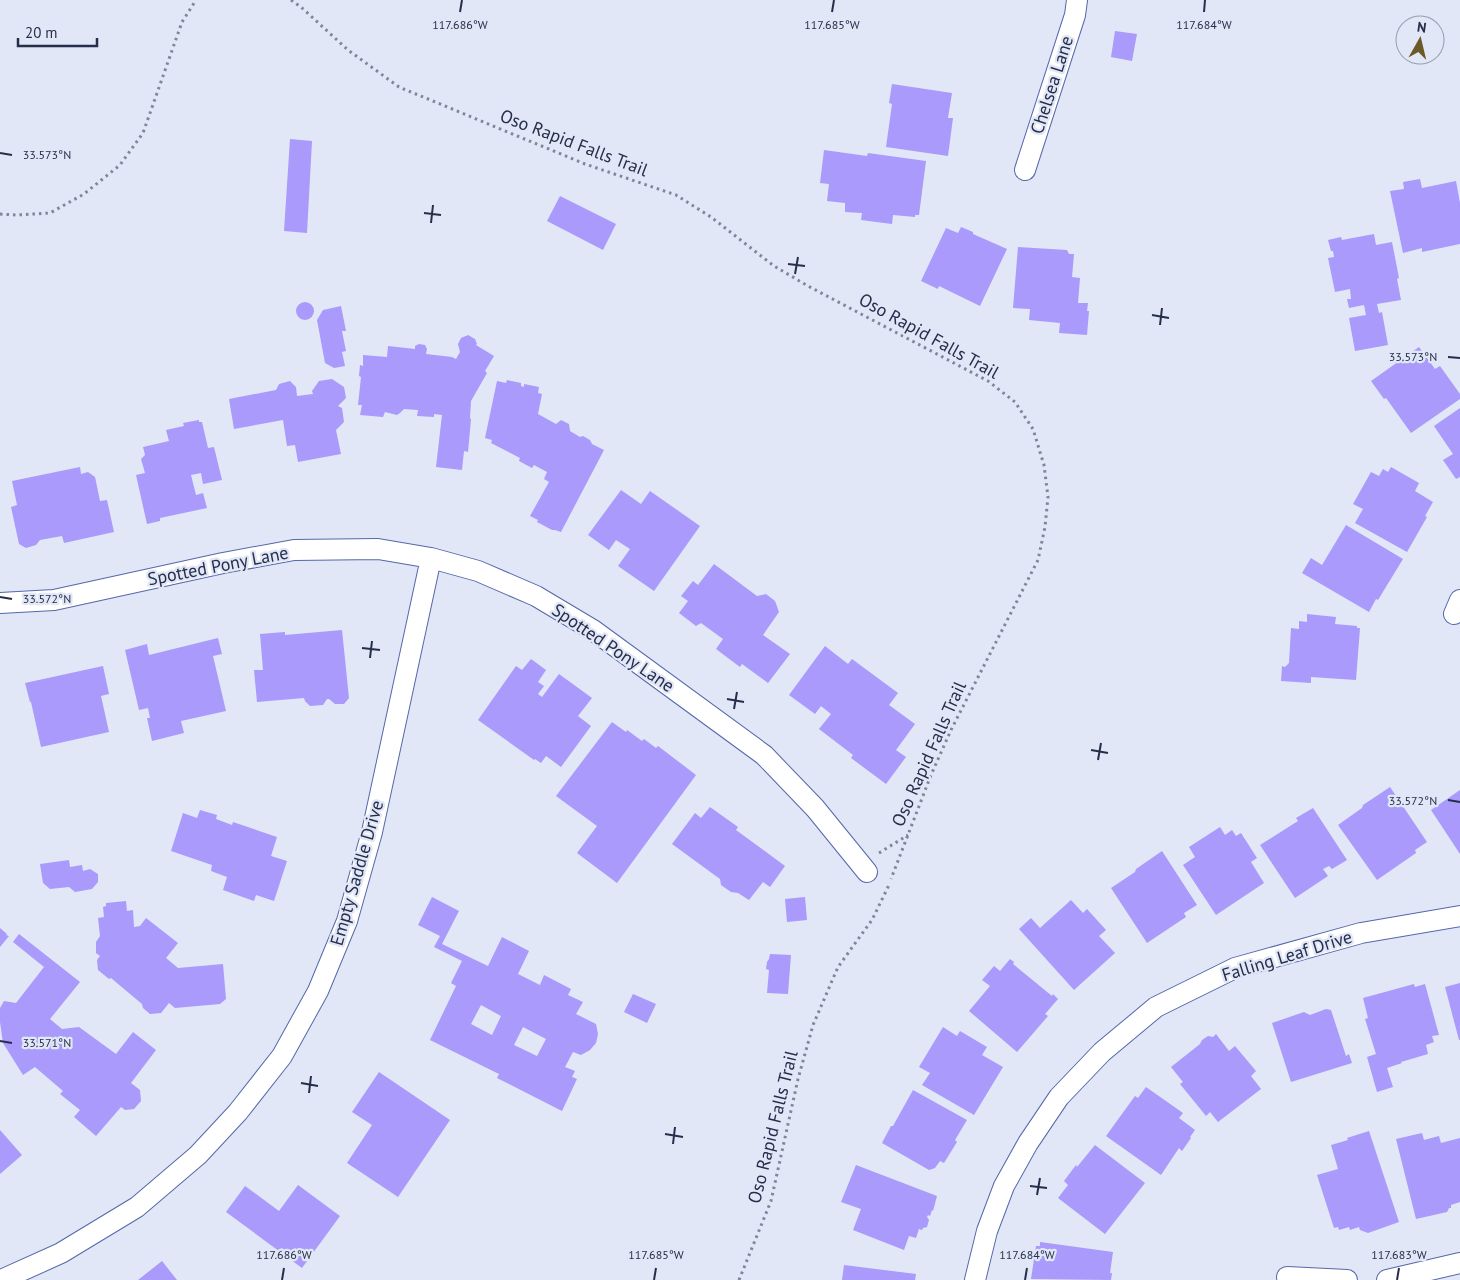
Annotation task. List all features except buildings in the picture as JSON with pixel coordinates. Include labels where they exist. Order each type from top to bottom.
[{"type":"street","name":"Chelsea Lane","points":[[1025,170],[1075,14],[1077,0]]},
{"type":"street","name":"Spotted Pony Lane","points":[[0,603],[54,600],[223,563],[294,550],[378,548],[431,558],[478,571],[536,596],[593,630],[764,756],[815,808],[864,868]]},
{"type":"street","name":"Empty Saddle Drive","points":[[1,1280],[61,1253],[137,1207],[204,1148],[238,1112],[282,1056],[318,991],[347,920],[372,832],[431,558]]},
{"type":"street","name":"Falling Leaf Drive","points":[[975,1280],[987,1231],[1004,1186],[1028,1143],[1059,1096],[1102,1052],[1156,1007],[1234,968],[1361,934],[1460,916]]},
{"type":"street","points":[[1387,1280],[1460,1263]]},
{"type":"street","points":[[1287,1277],[1347,1280]]},
{"type":"path","points":[[0,214],[50,213],[84,194],[120,165],[143,132],[182,22],[196,0]]},
{"type":"path","name":"Oso Rapid Falls Trail","points":[[292,0],[348,50],[399,87],[585,164],[676,195],[711,217],[774,266],[808,286],[988,381],[1015,402],[1033,429],[1044,465],[1048,497],[1045,527],[1038,560],[931,775],[890,881],[872,920],[838,967],[813,1026],[798,1079],[770,1201],[739,1280]]},
{"type":"path","points":[[297,0],[301,7]]},
{"type":"path","points":[[864,868],[908,835]]}]
